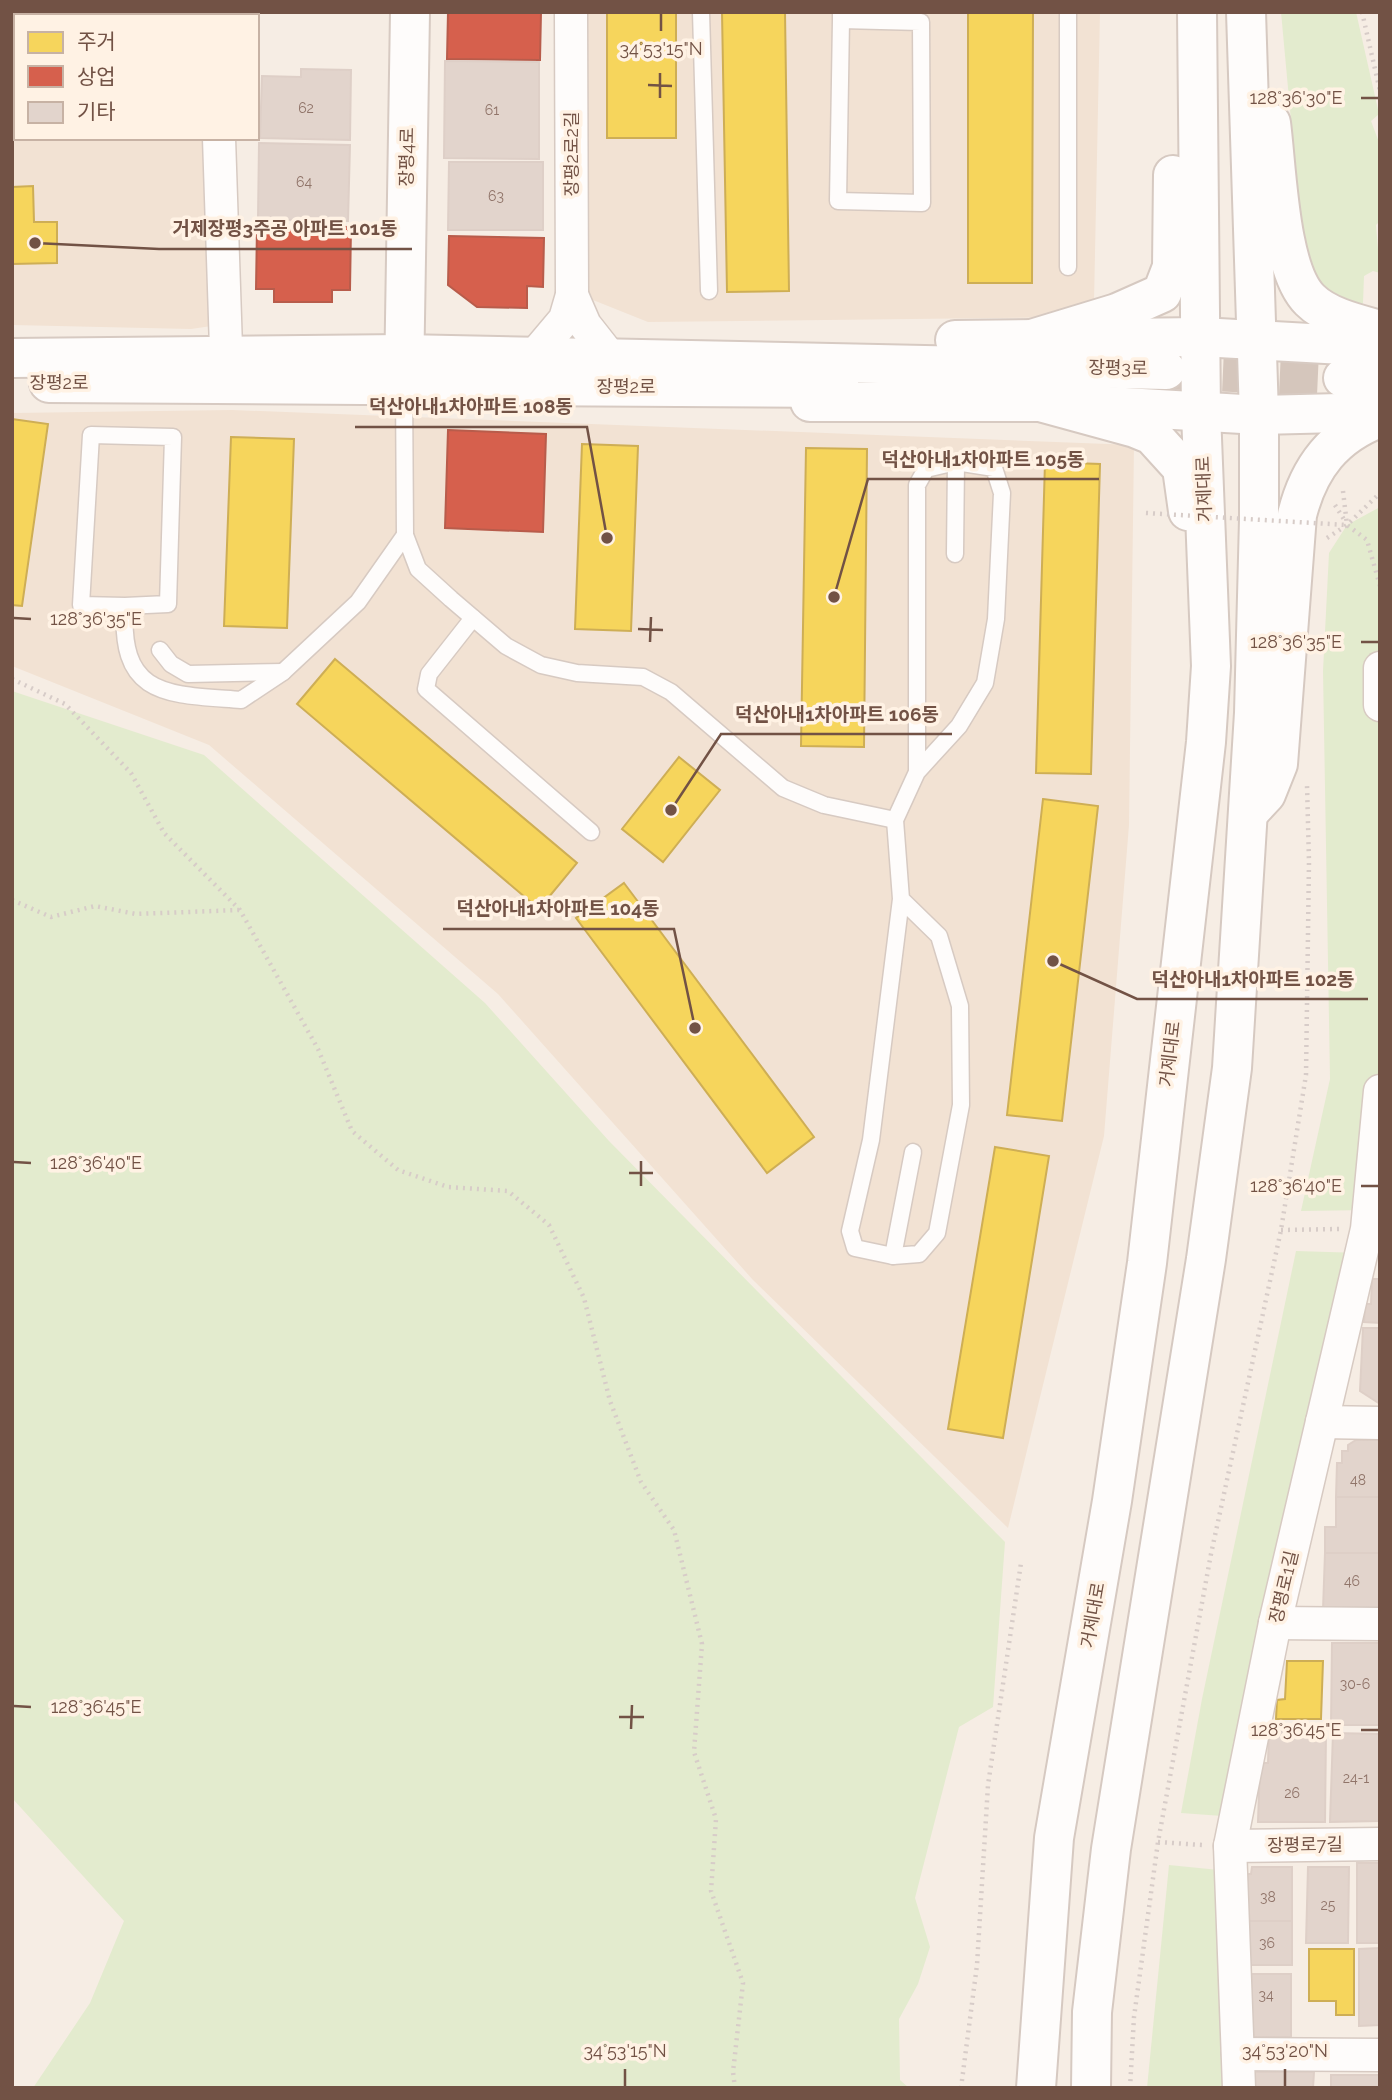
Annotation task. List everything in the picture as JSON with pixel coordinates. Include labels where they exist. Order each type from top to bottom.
[{"type":"main road","name":"장평4로","points":[[404,370],[410,12]]},
{"type":"main road","points":[[1035,338],[1117,313],[1163,293],[1172,267],[1177,12]]},
{"type":"main road","name":"거제대로","points":[[1036,2088],[1054,1838],[1112,1501],[1147,1263],[1205,756],[1211,666],[1201,413],[1197,12]]},
{"type":"main road","points":[[1091,2088],[1092,2012],[1111,1849],[1206,1259],[1232,1068],[1248,814],[1259,519],[1259,415],[1246,12]]},
{"type":"main road","points":[[1258,12],[1288,258],[1301,290],[1312,303],[1337,316],[1380,330]]},
{"type":"main road","points":[[1380,347],[1201,337],[771,344],[752,374],[764,402],[1061,386],[1201,413],[1259,415],[1380,412]]},
{"type":"main road","name":"장평2로","points":[[404,370],[533,356],[611,358],[752,374]]},
{"type":"main road","name":"장평2로","points":[[12,358],[227,369],[752,374]]},
{"type":"main road","name":"장평2로","points":[[12,383],[227,369]]},
{"type":"main road","name":"장평3로","points":[[1061,386],[1166,381]]},
{"type":"main road","points":[[1355,385],[1380,399]]},
{"type":"main road","points":[[1061,386],[1152,436],[1182,468],[1189,516],[1195,619],[1211,666]]},
{"type":"main road","points":[[1248,814],[1266,794],[1278,764],[1295,528],[1302,493],[1317,463],[1342,436],[1380,418]]},
{"type":"street","name":"장평2로2길","points":[[572,12],[572,295]]},
{"type":"street","points":[[219,140],[227,369]]},
{"type":"street","points":[[533,356],[565,319],[572,295]]},
{"type":"street","points":[[572,295],[585,325],[611,358]]},
{"type":"street","points":[[1380,668],[1380,705]]},
{"type":"street","name":"장평로1길","points":[[1239,2088],[1230,1846],[1275,1623],[1322,1422],[1373,1229],[1380,1091]]},
{"type":"street","points":[[1322,1422],[1380,1423]]},
{"type":"street","points":[[1275,1623],[1380,1624]]},
{"type":"street","name":"장평로7길","points":[[1230,1846],[1380,1844]]},
{"type":"street","points":[[1238,2054],[1380,2055]]},
{"type":"lane","points":[[701,12],[709,291]]},
{"type":"lane","points":[[1068,12],[1068,267]]},
{"type":"lane","points":[[841,16],[921,22],[922,203],[838,201],[841,16]]},
{"type":"lane","points":[[404,370],[405,535],[418,569],[506,646],[541,665],[577,673],[643,677],[671,692],[741,755],[783,788],[824,806],[895,820]]},
{"type":"lane","points":[[91,435],[173,437],[168,604],[125,606],[81,605],[91,435]]},
{"type":"lane","points":[[956,462],[956,554]]},
{"type":"lane","points":[[901,899],[939,936],[960,1006],[961,1105],[937,1233],[919,1254],[893,1256],[855,1248],[850,1231],[871,1140],[901,899],[895,820],[917,772],[959,726],[985,683],[996,619],[1002,493],[993,468],[956,462],[926,469],[917,485],[917,772]]},
{"type":"lane","points":[[125,606],[123,633],[129,663],[155,689],[241,701],[283,672],[358,602],[405,535]]},
{"type":"lane","points":[[473,618],[429,674],[426,689],[591,832]]},
{"type":"lane","points":[[160,650],[172,664],[188,674],[283,672]]},
{"type":"lane","points":[[893,1256],[913,1152]]},
{"type":"path","points":[[1362,12],[1380,91]]},
{"type":"path","points":[[1342,481],[1347,525]]},
{"type":"path","points":[[1326,540],[1347,525],[1380,494]]},
{"type":"path","points":[[1146,513],[1347,525],[1367,540],[1380,586]]},
{"type":"path","points":[[12,679],[65,704],[131,773],[164,833],[240,910],[318,1049],[352,1130],[398,1170],[447,1188],[508,1191],[549,1225],[584,1298],[610,1401],[641,1482],[674,1530],[702,1644],[694,1752],[716,1819],[712,1891],[743,1983],[733,2071],[735,2088]]},
{"type":"path","points":[[1130,2088],[1134,2017],[1158,1842],[1211,1554],[1281,1230],[1306,1075],[1310,862],[1307,781]]},
{"type":"path","points":[[12,900],[51,916],[95,906],[136,914],[240,910]]},
{"type":"path","points":[[1281,1230],[1373,1229]]},
{"type":"path","points":[[961,2088],[977,1965],[988,1785],[1021,1563]]},
{"type":"path","points":[[1158,1842],[1230,1846]]},
{"type":"shaded area","points":[[12,12],[215,12],[14,14],[14,140],[219,140],[225,324],[191,329],[12,325]]},
{"type":"shaded area","points":[[573,12],[1100,12],[1094,302],[1076,317],[648,322],[583,296]]},
{"type":"shaded area","points":[[232,410],[1134,445],[1129,825],[1104,1136],[1008,1528],[753,1280],[498,994],[209,745],[12,666],[12,413]]},
{"type":"green space","points":[[1281,12],[1356,12],[1379,114],[1371,121],[1380,145],[1380,221],[1376,225],[1380,273],[1373,271],[1364,276],[1363,303],[1356,310],[1344,307],[1305,272]]},
{"type":"green space","points":[[1380,507],[1380,1091],[1369,1210],[1301,1211],[1330,1079],[1323,671],[1329,553],[1347,525]]},
{"type":"green space","points":[[12,691],[204,755],[485,1003],[609,1141],[1005,1542],[993,1707],[959,1727],[915,1898],[930,1947],[918,1984],[899,2019],[900,2080],[909,2088],[33,2088],[90,2003],[124,1921],[12,1798]]},
{"type":"green space","points":[[1296,1251],[1361,1253],[1236,1817],[1181,1813],[1202,1699]]},
{"type":"green space","points":[[1169,1865],[1229,1871],[1239,2088],[1147,2088]]},
{"type":"building: 주거","points":[[54,12],[147,12],[147,14]]},
{"type":"building: 주거","points":[[607,12],[676,12],[676,138],[607,138]]},
{"type":"building: 주거","points":[[722,12],[785,12],[789,291],[727,292]]},
{"type":"building: 주거","points":[[968,12],[1033,12],[1032,283],[968,283]]},
{"type":"building: 주거","points":[[33,186],[34,222],[57,222],[57,263],[12,264],[12,187]]},
{"type":"building: 주거","points":[[12,419],[48,424],[22,606],[12,605]]},
{"type":"building: 주거","points":[[231,437],[294,439],[287,628],[224,626]]},
{"type":"building: 주거","points":[[582,444],[638,446],[631,631],[575,629]]},
{"type":"building: 주거","points":[[806,448],[867,449],[864,747],[801,746]]},
{"type":"building: 주거","points":[[1045,462],[1100,464],[1091,774],[1036,773]]},
{"type":"building: 주거","points":[[335,659],[577,863],[539,909],[297,704]]},
{"type":"building: 주거","points":[[679,757],[720,790],[663,862],[622,829]]},
{"type":"building: 주거","points":[[1043,799],[1098,806],[1062,1121],[1007,1115]]},
{"type":"building: 주거","points":[[624,883],[814,1137],[767,1173],[576,918]]},
{"type":"building: 주거","points":[[995,1147],[1049,1156],[1003,1438],[948,1429]]},
{"type":"building: 주거","points":[[1287,1661],[1323,1661],[1321,1719],[1276,1719],[1277,1700],[1285,1699]]},
{"type":"building: 주거","points":[[1309,1949],[1354,1949],[1354,2015],[1336,2015],[1336,2001],[1309,2001]]},
{"type":"building: 상업","points":[[448,12],[541,12],[540,60],[447,59]]},
{"type":"building: 상업","points":[[257,226],[351,227],[350,290],[332,290],[332,302],[274,302],[274,289],[256,289]]},
{"type":"building: 상업","points":[[449,236],[544,238],[543,287],[527,286],[527,308],[477,307],[448,285]]},
{"type":"building: 상업","points":[[448,430],[546,434],[543,532],[445,528]]},
{"type":"building: 기타","points":[[445,61],[539,62],[539,159],[444,158]]},
{"type":"building: 기타","points":[[301,69],[351,70],[350,140],[260,138],[262,76],[301,77]]},
{"type":"building: 기타","points":[[259,143],[350,145],[348,221],[258,219]]},
{"type":"building: 기타","points":[[449,162],[543,162],[543,230],[448,230]]},
{"type":"building: 기타","points":[[1372,1279],[1380,1279],[1380,1323],[1364,1322],[1365,1304],[1371,1304]]},
{"type":"building: 기타","points":[[1363,1328],[1380,1328],[1380,1404],[1360,1391]]},
{"type":"building: 기타","points":[[1356,1440],[1380,1440],[1380,1497],[1336,1497],[1337,1463],[1342,1463],[1342,1451],[1348,1451],[1348,1445]]},
{"type":"building: 기타","points":[[1336,1497],[1380,1497],[1380,1553],[1325,1553],[1325,1527],[1336,1527]]},
{"type":"building: 기타","points":[[1325,1553],[1380,1553],[1380,1609],[1323,1610]]},
{"type":"building: 기타","points":[[1332,1643],[1380,1643],[1380,1725],[1331,1725]]},
{"type":"building: 기타","points":[[1269,1731],[1326,1731],[1325,1822],[1258,1822],[1260,1763],[1268,1763]]},
{"type":"building: 기타","points":[[1333,1733],[1380,1734],[1380,1821],[1330,1822]]},
{"type":"building: 기타","points":[[1357,1863],[1380,1863],[1380,1943],[1357,1943]]},
{"type":"building: 기타","points":[[1252,1867],[1292,1867],[1292,1921],[1242,1921],[1243,1874],[1251,1874]]},
{"type":"building: 기타","points":[[1308,1867],[1349,1867],[1348,1943],[1306,1943]]},
{"type":"building: 기타","points":[[1242,1921],[1292,1921],[1292,1965],[1241,1965]]},
{"type":"building: 기타","points":[[1380,1948],[1380,2025],[1359,2026],[1359,1949]]},
{"type":"building: 기타","points":[[1240,1974],[1291,1974],[1291,2037],[1253,2037]]},
{"type":"building: 기타","points":[[1248,2072],[1314,2072],[1313,2088],[1248,2088]]},
{"type":"building: 기타","points":[[1331,2075],[1380,2075],[1380,2088],[1331,2088]]},
{"type":"tunnel","points":[[1166,370],[1343,378]]},
{"type":"place","name":"거제장평3주공 아파트 101동","points":[[35,243]]},
{"type":"place","name":"덕산아내1차아파트 108동","points":[[607,538]]},
{"type":"place","name":"덕산아내1차아파트 105동","points":[[834,597]]},
{"type":"place","name":"덕산아내1차아파트 106동","points":[[671,810]]},
{"type":"place","name":"덕산아내1차아파트 102동","points":[[1053,961]]},
{"type":"place","name":"덕산아내1차아파트 104동","points":[[695,1028]]}]
